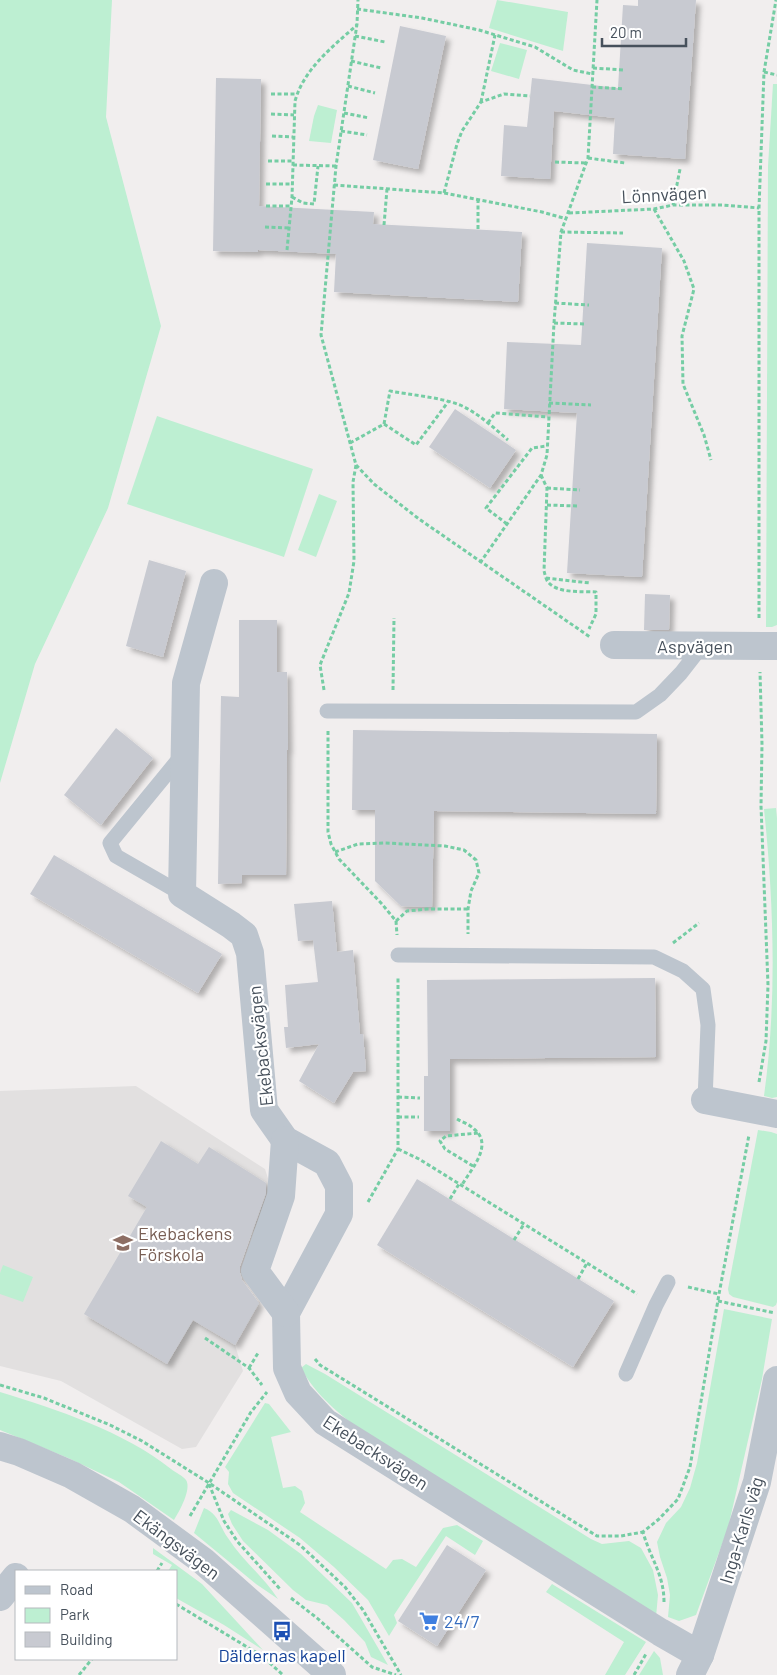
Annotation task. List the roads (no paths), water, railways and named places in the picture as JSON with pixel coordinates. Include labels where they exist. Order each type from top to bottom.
[{"type":"street","points":[[182,894],[186,683],[214,583]]},
{"type":"street","name":"Aspvägen","points":[[614,645],[768,646]]},
{"type":"street","name":"Ekebacksvägen","points":[[182,894],[244,935],[250,952],[264,1110],[285,1140],[327,1164],[339,1186],[340,1214],[286,1313],[287,1368],[298,1393],[326,1422],[660,1632],[695,1665]]},
{"type":"street","points":[[705,1100],[766,1112]]},
{"type":"street","points":[[285,1140],[281,1196],[255,1272],[286,1313]]},
{"type":"street","name":"Inga-Karls väg","points":[[695,1665],[757,1482],[777,1380]]},
{"type":"street","name":"Ekängsvägen","points":[[0,1446],[19,1452],[72,1475],[132,1509],[203,1561],[332,1675]]},
{"type":"street","points":[[0,1598],[15,1578]]},
{"type":"lane","points":[[328,711],[636,712],[660,696],[702,646]]},
{"type":"lane","name":"Ekebacksvägen","points":[[182,894],[116,856],[110,843],[185,751]]},
{"type":"lane","points":[[398,955],[654,957],[683,971],[703,989],[708,1025],[705,1100]]},
{"type":"lane","points":[[626,1374],[668,1282]]},
{"type":"place","name":"Ekebackens Förskola","points":[[123,1243]]},
{"type":"place","name":"24/7","points":[[429,1621]]},
{"type":"place","name":"Däldernas kapell","points":[[282,1631]]}]
